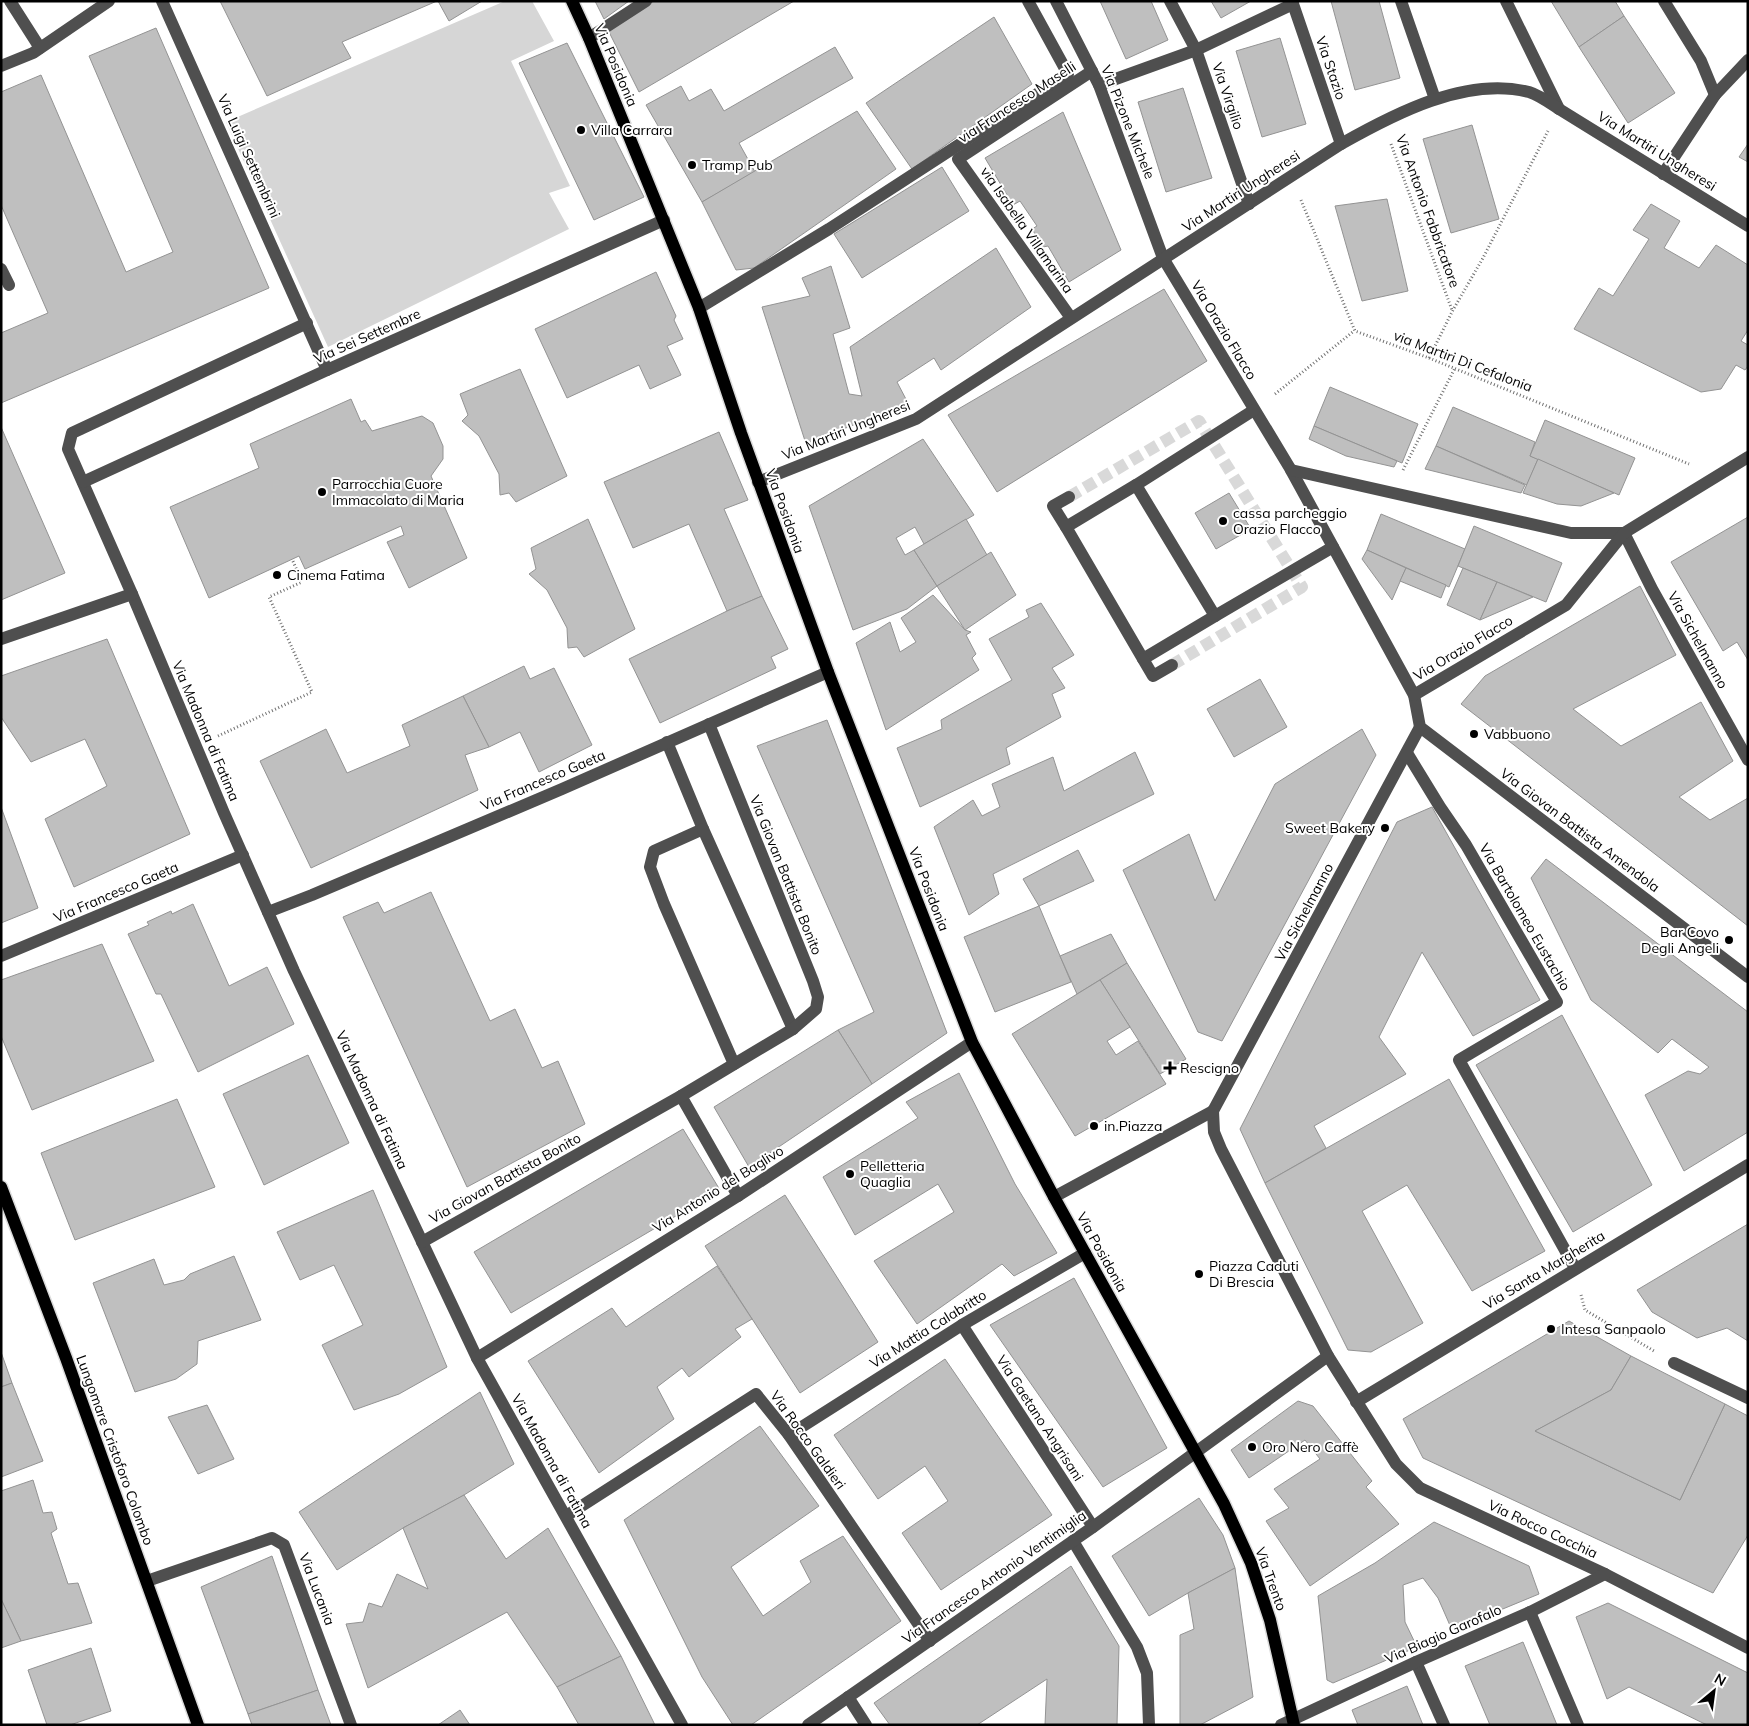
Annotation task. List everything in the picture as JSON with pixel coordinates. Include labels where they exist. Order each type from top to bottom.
[{"type":"main road","name":"Via Posidonia","points":[[572,1],[589,38],[699,308],[758,482],[828,672],[972,1042],[1054,1197],[1196,1452]]},
{"type":"main road","name":"Lungomare Cristoforo Colombo","points":[[1,1187],[147,1581],[198,1725]]},
{"type":"main road","name":"Via Trento","points":[[1196,1452],[1224,1504],[1251,1563],[1270,1620],[1289,1723]]},
{"type":"street","points":[[10,1],[40,48]]},
{"type":"street","points":[[1,66],[33,53],[110,1]]},
{"type":"street","name":"Via Luigi Settembrini","points":[[162,1],[328,370]]},
{"type":"street","points":[[589,38],[646,1]]},
{"type":"street","points":[[699,308],[829,229],[1068,74],[1028,1]]},
{"type":"street","name":"Via Pizone Michele","points":[[1056,1],[1099,86],[1163,258]]},
{"type":"street","name":"Via Virgilio","points":[[1170,1],[1196,50],[1249,204]]},
{"type":"street","points":[[1506,1],[1559,109]]},
{"type":"street","points":[[1664,1],[1701,61],[1716,95]]},
{"type":"street","points":[[1099,86],[1196,50],[1293,3]]},
{"type":"street","name":"Via Stazio","points":[[1293,3],[1341,144]]},
{"type":"street","points":[[1403,3],[1435,99]]},
{"type":"street","points":[[1663,174],[1716,95],[1748,60]]},
{"type":"street","name":"via Francesco Maselli","points":[[958,159],[1092,71]]},
{"type":"street","name":"Via Martiri Ungheresi","points":[[758,482],[916,419],[1341,144],[1382,120],[1435,99],[1488,88],[1530,92],[1748,226]]},
{"type":"street","name":"via Isabella Villamarina","points":[[958,159],[1071,318]]},
{"type":"street","name":"Via Sei Settembre","points":[[84,482],[328,370],[664,220]]},
{"type":"street","name":"Via Orazio Flacco","points":[[1163,258],[1291,470],[1414,695],[1566,605],[1624,533],[1748,457]]},
{"type":"street","points":[[1,269],[9,285]]},
{"type":"street","points":[[1,639],[132,594],[68,449],[72,433],[307,323]]},
{"type":"street","points":[[1066,527],[1254,410]]},
{"type":"street","points":[[1291,470],[1571,534],[1624,533]]},
{"type":"street","points":[[1136,485],[1215,616]]},
{"type":"street","points":[[1069,497],[1053,506],[1153,676],[1172,665]]},
{"type":"street","name":"Via Sichelmanno","points":[[1624,533],[1652,589],[1748,760]]},
{"type":"street","points":[[1144,660],[1333,547]]},
{"type":"street","name":"Via Madonna di Fatima","points":[[132,594],[294,971],[477,1358],[682,1725]]},
{"type":"street","name":"Via Francesco Gaeta","points":[[268,912],[544,796],[828,672]]},
{"type":"street","points":[[1414,695],[1420,727]]},
{"type":"street","name":"Via Giovan Battista Bonito","points":[[422,1242],[681,1096],[793,1029],[816,1009],[818,997],[813,981],[708,724]]},
{"type":"street","name":"Via Sichelmanno","points":[[1213,1111],[1420,727]]},
{"type":"street","name":"Via Giovan Battista Amendola","points":[[1420,727],[1748,978]]},
{"type":"street","points":[[667,742],[702,829],[793,1029]]},
{"type":"street","name":"Via Bartolomeo Eustachio","points":[[1407,753],[1466,845],[1557,1002],[1458,1060],[1575,1268]]},
{"type":"street","points":[[702,829],[654,852],[650,867],[664,904],[734,1064]]},
{"type":"street","name":"Via Francesco Gaeta","points":[[1,956],[243,855]]},
{"type":"street","name":"Via Antonio del Baglivo","points":[[477,1358],[738,1196],[972,1042]]},
{"type":"street","points":[[681,1096],[738,1196]]},
{"type":"street","points":[[1054,1197],[1213,1111]]},
{"type":"street","name":"Via Rocco Cocchia","points":[[1213,1111],[1214,1132],[1221,1149],[1328,1356],[1396,1464],[1420,1488],[1605,1574],[1748,1648]]},
{"type":"street","name":"Via Santa Margherita","points":[[1356,1402],[1748,1165]]},
{"type":"street","name":"Via Mattia Calabritto","points":[[789,1436],[962,1325],[1085,1252]]},
{"type":"street","name":"Via Gaetano Angrisani","points":[[962,1325],[1093,1527]]},
{"type":"street","name":"Via Francesco Antonio Ventimiglia","points":[[808,1725],[1093,1527],[1328,1356]]},
{"type":"street","points":[[1674,1363],[1748,1398]]},
{"type":"street","name":"Via Rocco Galdieri","points":[[566,1516],[756,1394],[789,1436],[930,1641]]},
{"type":"street","name":"Via Lucania","points":[[147,1581],[272,1538],[284,1545],[351,1725]]},
{"type":"street","points":[[1073,1541],[1137,1646],[1147,1673],[1149,1725]]},
{"type":"street","name":"Via Biagio Garofalo","points":[[1289,1723],[1416,1662],[1530,1612],[1605,1574]]},
{"type":"street","points":[[1530,1612],[1578,1725]]},
{"type":"street","points":[[1416,1662],[1444,1725]]},
{"type":"street","points":[[848,1697],[866,1725]]},
{"type":"path","points":[[1429,358],[1559,109]]},
{"type":"path","name":"Via Antonio Fabbricatore","points":[[1382,120],[1453,310]]},
{"type":"path","points":[[1254,410],[1354,331],[1291,176]]},
{"type":"path","name":"via Martiri Di Cefalonia","points":[[1354,331],[1455,368],[1718,476]]},
{"type":"path","points":[[1392,492],[1455,368]]},
{"type":"path","points":[[196,746],[312,692],[269,597],[302,582],[292,559]]},
{"type":"path","points":[[1575,1268],[1585,1310],[1674,1363]]},
{"type":"shaded area","name":"Villa Carrara","points":[[505,1],[532,1],[554,41],[511,61],[570,186],[549,193],[569,229],[328,347],[226,122]]},
{"type":"building","points":[[220,1],[437,1],[342,42],[351,58],[267,96]]},
{"type":"building","points":[[438,1],[482,1],[449,21]]},
{"type":"building","points":[[595,1],[629,1],[604,19]]},
{"type":"building","points":[[654,1],[794,1],[639,92],[607,28]]},
{"type":"building","points":[[1100,1],[1151,1],[1168,40],[1126,59]]},
{"type":"building","points":[[1211,1],[1251,1],[1221,18]]},
{"type":"building","points":[[1331,1],[1379,1],[1400,78],[1355,90]]},
{"type":"building","points":[[1551,1],[1615,1],[1624,16],[1579,47]]},
{"type":"building","points":[[1624,16],[1675,93],[1628,123],[1579,47]]},
{"type":"building","points":[[994,17],[1032,84],[912,169],[866,103]]},
{"type":"building","points":[[156,28],[269,288],[1,403],[1,333],[48,313],[1,205],[1,92],[41,75],[126,272],[173,252],[89,56]]},
{"type":"building","points":[[1280,38],[1306,124],[1262,137],[1236,51]]},
{"type":"building","name":"Villa Carrara","points":[[567,43],[644,197],[594,220],[519,63]]},
{"type":"building","points":[[835,47],[853,78],[739,143],[755,172],[702,202],[646,105],[681,86],[689,101],[711,89],[724,111]]},
{"type":"building","points":[[1183,88],[1212,178],[1166,192],[1138,102]]},
{"type":"building","points":[[857,111],[896,169],[754,268],[736,270],[702,202]]},
{"type":"building","points":[[1063,112],[1121,250],[1069,282],[1048,246],[1043,247],[1032,229],[1037,226],[1020,201],[1013,205],[985,158]]},
{"type":"building","points":[[1472,125],[1499,219],[1451,233],[1423,139]]},
{"type":"building","points":[[1748,144],[1748,162],[1739,157]]},
{"type":"building","points":[[942,167],[969,211],[862,278],[834,234]]},
{"type":"building","points":[[1387,199],[1408,291],[1362,301],[1335,206]]},
{"type":"building","points":[[1651,204],[1680,221],[1664,248],[1699,268],[1716,245],[1748,265],[1748,330],[1741,341],[1748,345],[1748,366],[1745,370],[1736,365],[1721,389],[1701,392],[1574,329],[1599,288],[1613,296],[1649,239],[1633,230]]},
{"type":"building","points":[[996,248],[1031,307],[941,370],[934,358],[897,382],[908,403],[806,444],[762,307],[810,296],[802,278],[831,266],[850,328],[833,334],[849,394],[862,396],[850,347]]},
{"type":"building","points":[[656,272],[676,316],[674,320],[683,339],[667,346],[681,375],[650,389],[639,365],[567,398],[535,329]]},
{"type":"building","points":[[1164,289],[1207,361],[997,492],[948,415]]},
{"type":"building","points":[[520,369],[567,476],[516,502],[509,493],[500,495],[499,474],[479,436],[462,421],[468,415],[460,394]]},
{"type":"building","points":[[1330,387],[1418,424],[1402,463],[1314,426]]},
{"type":"building","name":"Parrocchia Cuore Immacolato di Maria","points":[[351,399],[361,422],[365,420],[372,431],[422,416],[433,423],[443,446],[443,459],[431,476],[467,558],[409,588],[387,542],[404,535],[401,526],[305,569],[299,556],[209,598],[170,507],[259,468],[250,444]]},
{"type":"building","points":[[1453,407],[1535,442],[1530,456],[1538,459],[1527,485],[1436,446]]},
{"type":"building","points":[[1545,420],[1635,458],[1619,495],[1530,456]]},
{"type":"building","points":[[1314,426],[1397,461],[1394,467],[1346,456],[1309,439]]},
{"type":"building","points":[[1,427],[65,573],[1,600]]},
{"type":"building","points":[[719,432],[748,500],[724,509],[762,596],[727,611],[689,524],[633,548],[604,482]]},
{"type":"building","points":[[923,439],[974,515],[924,544],[915,527],[896,538],[905,555],[914,550],[937,586],[907,609],[853,630],[809,506]]},
{"type":"building","points":[[1436,446],[1525,485],[1521,493],[1425,469]]},
{"type":"building","points":[[1538,459],[1614,493],[1581,506],[1557,504],[1523,493]]},
{"type":"building","name":"cassa parcheggio Orazio Flacco","points":[[1229,493],[1251,529],[1216,549],[1195,513]]},
{"type":"building","points":[[1381,514],[1465,549],[1449,587],[1367,550]]},
{"type":"building","points":[[1748,517],[1748,660],[1737,642],[1723,651],[1671,562]]},
{"type":"building","points":[[588,519],[635,629],[584,657],[577,647],[568,648],[567,628],[547,590],[529,574],[536,569],[531,548]]},
{"type":"building","points":[[966,519],[987,555],[937,586],[914,550]]},
{"type":"building","points":[[1474,526],[1562,563],[1546,602],[1458,566]]},
{"type":"building","points":[[1367,550],[1406,568],[1392,600],[1362,559]]},
{"type":"building","points":[[991,552],[1016,595],[965,630],[937,586]]},
{"type":"building","points":[[1406,568],[1446,585],[1441,598],[1400,581]]},
{"type":"building","points":[[1463,568],[1497,582],[1480,620],[1447,605]]},
{"type":"building","points":[[1497,582],[1533,597],[1480,620]]},
{"type":"building","points":[[1640,586],[1676,655],[1573,709],[1621,746],[1701,702],[1733,761],[1679,797],[1710,820],[1748,798],[1748,926],[1461,704],[1485,676]]},
{"type":"building","points":[[933,595],[965,630],[971,632],[966,635],[976,654],[972,658],[979,670],[886,730],[856,643],[890,622],[900,652],[916,642],[901,618]]},
{"type":"building","points":[[762,596],[788,649],[771,657],[776,668],[660,723],[629,659]]},
{"type":"building","points":[[1041,603],[1074,655],[1052,668],[1065,688],[1052,694],[1061,717],[1006,748],[1010,764],[920,807],[897,748],[942,729],[941,720],[1012,680],[989,639],[1029,617],[1026,610]]},
{"type":"building","points":[[107,639],[190,834],[74,887],[45,819],[107,786],[85,739],[31,762],[1,717],[1,676]]},
{"type":"building","points":[[524,666],[530,679],[554,668],[592,745],[539,772],[520,732],[489,747],[463,696]]},
{"type":"building","points":[[1260,679],[1287,727],[1234,757],[1207,709]]},
{"type":"building","points":[[463,696],[489,747],[465,755],[478,790],[311,868],[260,761],[326,729],[347,773],[410,746],[402,725]]},
{"type":"building","points":[[827,720],[947,1033],[872,1084],[838,1030],[874,1012],[757,746]]},
{"type":"building","points":[[1362,729],[1376,755],[1222,1041],[1198,1032],[1123,870],[1189,834],[1215,901],[1275,784]]},
{"type":"building","points":[[1135,752],[1154,794],[993,874],[999,894],[969,915],[934,827],[973,800],[982,816],[1000,807],[992,784],[1053,757],[1064,791]]},
{"type":"building","points":[[1,807],[38,908],[1,923]]},
{"type":"building","points":[[1432,807],[1540,1000],[1473,1036],[1422,952],[1379,1037],[1406,1074],[1314,1126],[1326,1148],[1265,1183],[1240,1129],[1397,822]]},
{"type":"building","points":[[1078,850],[1094,881],[1039,906],[1023,879]]},
{"type":"building","points":[[1546,859],[1748,1012],[1748,1132],[1684,1171],[1645,1095],[1688,1071],[1700,1074],[1709,1067],[1672,1039],[1658,1053],[1591,1000],[1531,878]]},
{"type":"building","points":[[431,892],[490,1021],[515,1009],[542,1068],[558,1061],[585,1124],[467,1187],[343,917],[378,902],[384,913]]},
{"type":"building","points":[[193,904],[229,986],[267,967],[294,1024],[198,1072],[161,994],[156,994],[128,934],[149,925],[147,922],[171,911],[172,914]]},
{"type":"building","points":[[1039,906],[1071,982],[995,1012],[964,937]]},
{"type":"building","points":[[1111,934],[1127,963],[1077,994],[1060,956]]},
{"type":"building","points":[[102,944],[154,1061],[32,1110],[1,1036],[1,980]]},
{"type":"building","points":[[1127,963],[1186,1059],[1160,1074],[1100,980]]},
{"type":"building","points":[[1100,980],[1130,1027],[1107,1041],[1116,1055],[1138,1041],[1166,1084],[1075,1136],[1012,1034]]},
{"type":"building","points":[[1562,1015],[1652,1185],[1573,1232],[1476,1065]]},
{"type":"building","points":[[838,1030],[872,1084],[749,1167],[714,1107]]},
{"type":"building","points":[[308,1055],[349,1143],[264,1185],[223,1094]]},
{"type":"building","points":[[959,1073],[1015,1184],[1057,1253],[1014,1276],[1002,1264],[917,1324],[874,1261],[954,1212],[938,1184],[855,1235],[823,1177],[918,1118],[906,1102]]},
{"type":"building","points":[[1449,1079],[1545,1251],[1472,1291],[1407,1185],[1362,1211],[1423,1323],[1371,1352],[1348,1350],[1265,1183]]},
{"type":"building","points":[[177,1099],[215,1187],[75,1240],[41,1153]]},
{"type":"building","points":[[683,1129],[720,1190],[511,1313],[474,1252]]},
{"type":"building","points":[[373,1190],[447,1367],[399,1394],[354,1410],[322,1345],[363,1325],[334,1265],[300,1280],[277,1232]]},
{"type":"building","points":[[785,1195],[878,1342],[800,1393],[705,1246]]},
{"type":"building","points":[[1748,1224],[1748,1341],[1727,1328],[1697,1338],[1652,1312],[1637,1290]]},
{"type":"building","points":[[234,1256],[261,1320],[198,1341],[197,1364],[176,1379],[135,1392],[93,1283],[154,1259],[164,1285],[184,1280],[190,1274]]},
{"type":"building","points":[[717,1266],[752,1319],[735,1329],[741,1337],[689,1377],[682,1368],[657,1387],[674,1419],[599,1473],[528,1361],[612,1308],[626,1327]]},
{"type":"building","points":[[1074,1278],[1167,1448],[1103,1487],[990,1325]]},
{"type":"building","points":[[1569,1321],[1631,1356],[1611,1390],[1535,1431],[1680,1500],[1725,1404],[1748,1416],[1748,1535],[1713,1593],[1423,1458],[1403,1419]]},
{"type":"building","points":[[1,1352],[12,1383],[1,1387]]},
{"type":"building","points":[[1631,1356],[1725,1404],[1680,1500],[1535,1431],[1611,1390]]},
{"type":"building","points":[[945,1359],[1052,1515],[941,1590],[902,1533],[948,1501],[925,1466],[878,1499],[834,1435]]},
{"type":"building","points":[[12,1383],[43,1461],[1,1477],[1,1387]]},
{"type":"building","points":[[480,1392],[514,1464],[464,1495],[403,1528],[337,1570],[299,1512]]},
{"type":"building","points":[[1298,1401],[1313,1406],[1372,1481],[1366,1487],[1399,1524],[1310,1586],[1266,1521],[1289,1508],[1274,1489],[1320,1459],[1305,1440],[1249,1478],[1231,1450]]},
{"type":"building","points":[[207,1405],[234,1459],[198,1474],[168,1417]]},
{"type":"building","points":[[760,1426],[819,1506],[731,1567],[763,1616],[811,1582],[800,1561],[843,1536],[901,1621],[751,1725],[733,1725],[702,1677],[624,1520]]},
{"type":"building","points":[[33,1480],[43,1513],[52,1512],[57,1529],[51,1533],[68,1584],[78,1583],[92,1623],[21,1641],[1,1599],[1,1491]]},
{"type":"building","points":[[464,1495],[506,1559],[548,1528],[621,1656],[557,1687],[507,1612],[368,1688],[346,1624],[363,1622],[369,1603],[382,1607],[397,1574],[428,1589],[403,1528]]},
{"type":"building","points":[[1199,1498],[1223,1535],[1235,1568],[1149,1616],[1112,1556]]},
{"type":"building","points":[[1434,1522],[1529,1566],[1539,1594],[1452,1630],[1438,1598],[1423,1578],[1403,1585],[1405,1622],[1417,1647],[1333,1683],[1327,1680],[1318,1596],[1375,1563]]},
{"type":"building","points":[[272,1556],[318,1690],[248,1714],[201,1587]]},
{"type":"building","points":[[1071,1566],[1119,1646],[1117,1725],[1045,1725],[1047,1679],[977,1725],[890,1725],[874,1703]]},
{"type":"building","points":[[1235,1568],[1253,1697],[1200,1725],[1180,1725],[1180,1635],[1194,1629],[1188,1593]]},
{"type":"building","points":[[1,1599],[21,1641],[1,1648]]},
{"type":"building","points":[[1608,1603],[1748,1673],[1748,1725],[1707,1725],[1629,1687],[1607,1699],[1576,1617]]},
{"type":"building","points":[[1523,1642],[1557,1725],[1490,1725],[1465,1666]]},
{"type":"building","points":[[91,1648],[111,1711],[70,1725],[47,1725],[28,1670]]},
{"type":"building","points":[[621,1656],[655,1725],[579,1725],[557,1687]]},
{"type":"building","points":[[1407,1686],[1423,1725],[1358,1725],[1352,1710]]},
{"type":"building","points":[[318,1690],[331,1725],[252,1725],[248,1714]]},
{"type":"building","points":[[460,1710],[470,1725],[438,1725]]},
{"type":"tunnel","points":[[1069,497],[1199,421],[1302,587],[1172,665]]},
{"type":"place","name":"Villa Carrara","points":[[581,130]]},
{"type":"place","name":"Tramp Pub","points":[[692,165]]},
{"type":"place","name":"Parrocchia Cuore Immacolato di Maria","points":[[322,492]]},
{"type":"place","name":"cassa parcheggio Orazio Flacco","points":[[1223,521]]},
{"type":"place","name":"Cinema Fatima","points":[[277,575]]},
{"type":"place","name":"Vabbuono","points":[[1474,734]]},
{"type":"place","name":"Sweet Bakery","points":[[1385,828]]},
{"type":"place","name":"Bar Covo Degli Angeli","points":[[1729,940]]},
{"type":"place","name":"Rescigno","points":[[1170,1068]]},
{"type":"place","name":"in.Piazza","points":[[1094,1126]]},
{"type":"place","name":"Pelletteria Quaglia","points":[[850,1174]]},
{"type":"place","name":"Piazza Caduti Di Brescia","points":[[1199,1274]]},
{"type":"place","name":"Intesa Sanpaolo","points":[[1551,1329]]},
{"type":"place","name":"Oro Nero Caffè","points":[[1252,1447]]}]
